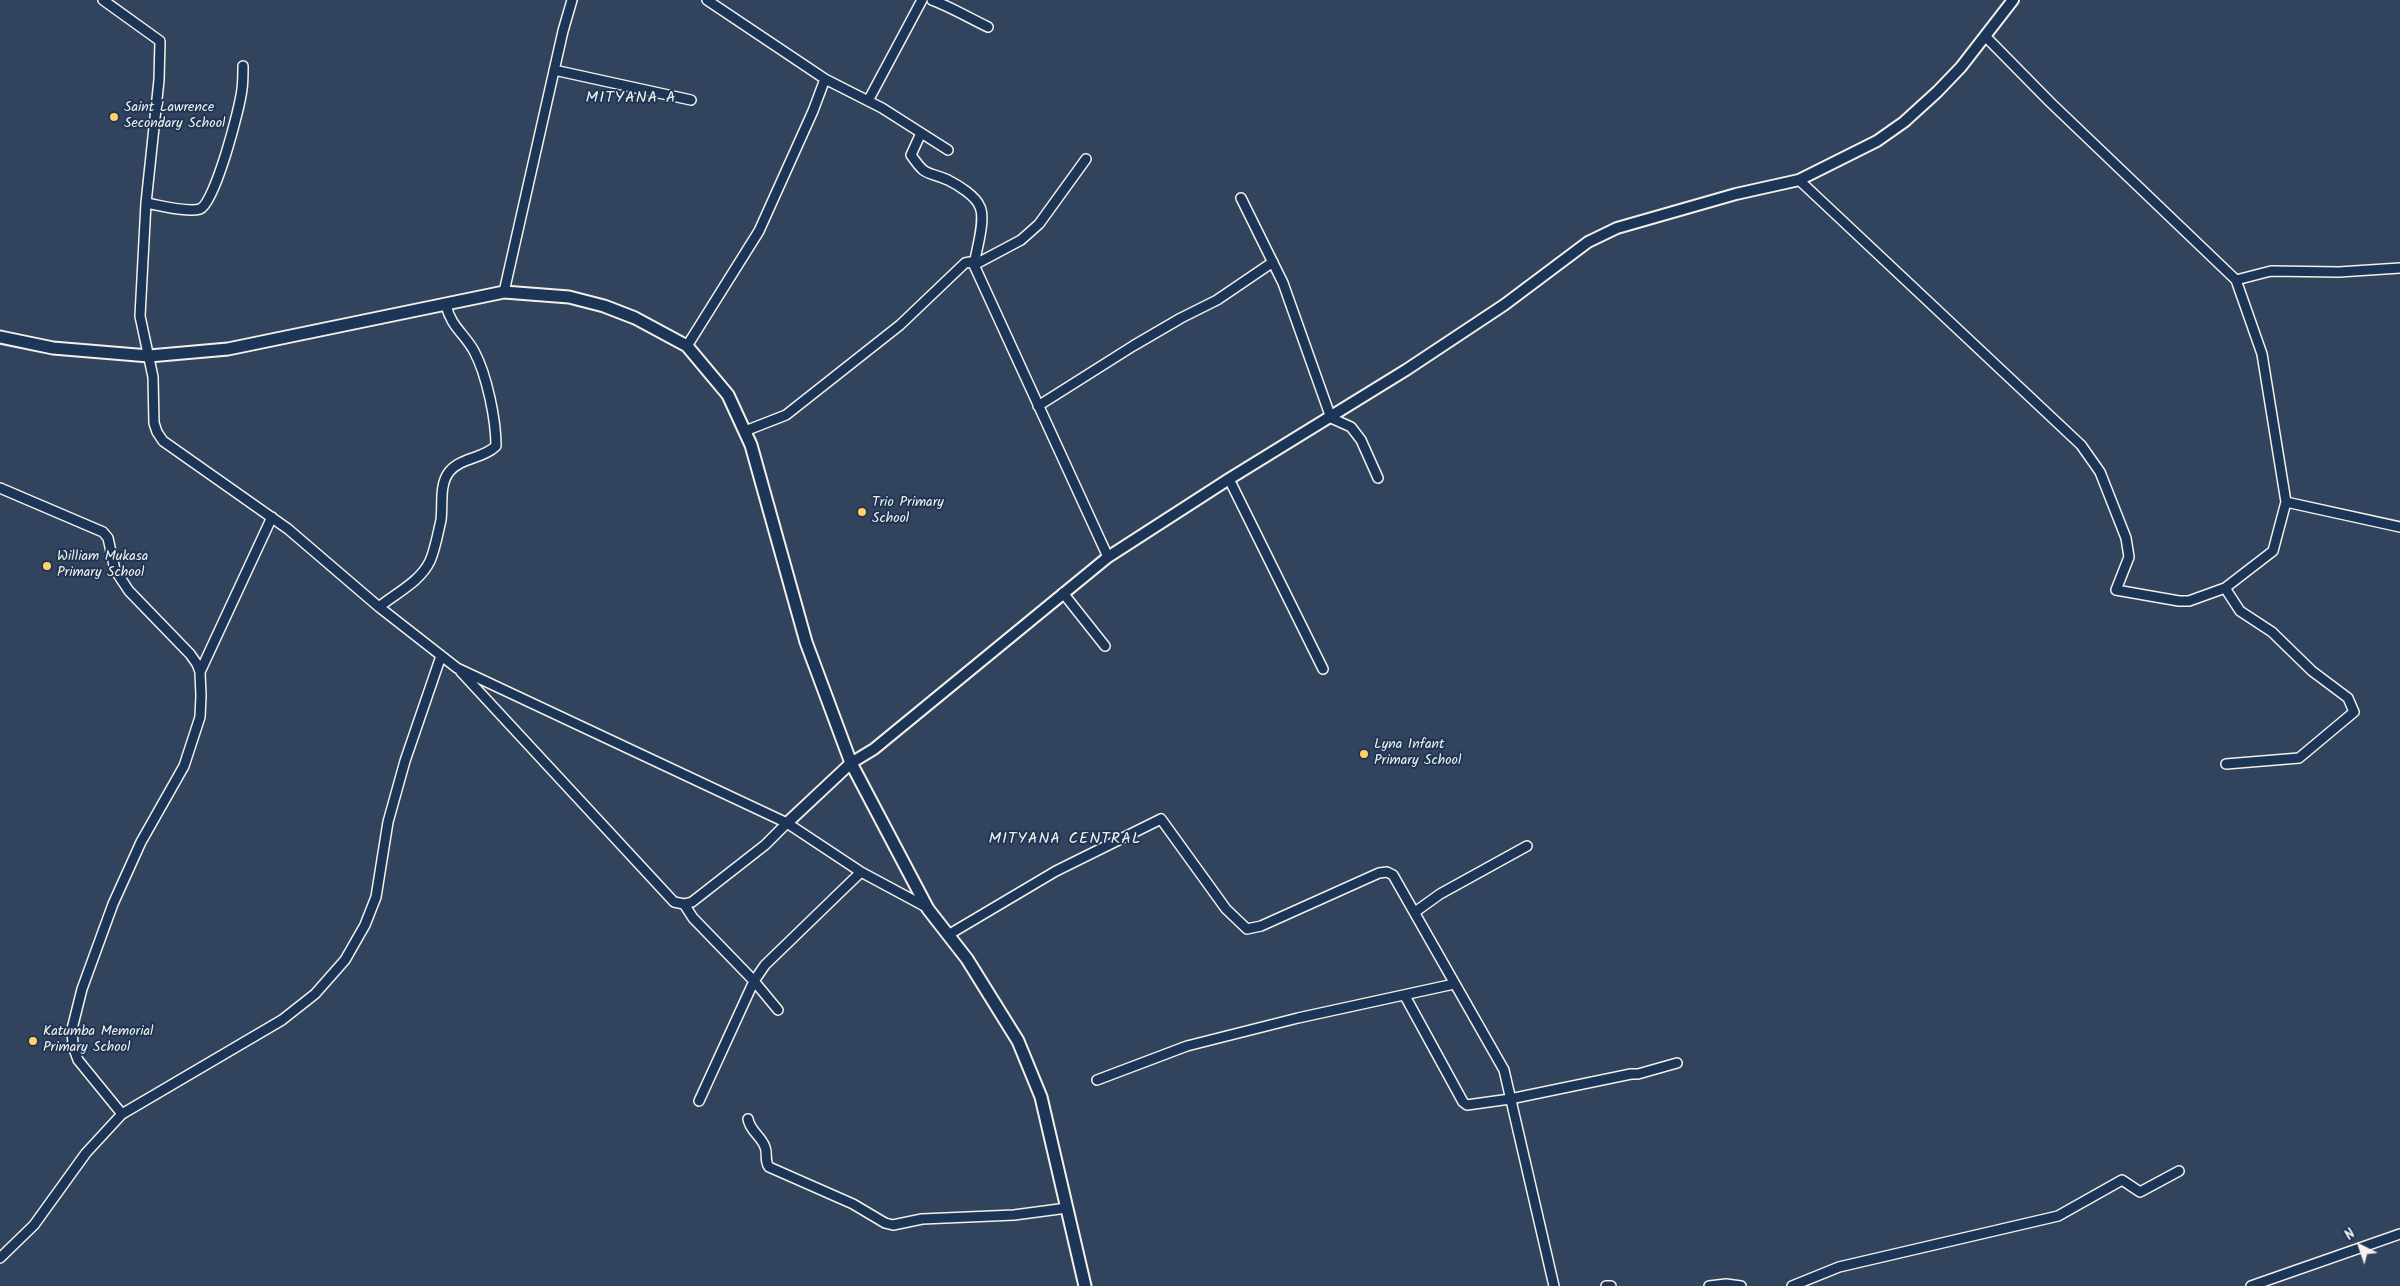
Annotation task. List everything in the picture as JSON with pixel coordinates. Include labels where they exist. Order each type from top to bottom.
[{"type":"main road","points":[[0,336],[53,348],[149,356],[228,349],[504,292],[569,297],[604,306],[635,318],[687,346],[720,384],[745,431],[759,470],[806,642],[851,763],[928,909],[988,991],[1018,1041],[1041,1097],[1085,1286]]},
{"type":"street","points":[[103,0],[160,41],[159,80],[146,203],[140,316],[153,377],[154,423],[160,437],[179,453],[272,517],[379,607],[457,668],[665,894],[674,902],[684,904],[692,902],[765,846],[851,763],[874,749],[1108,557],[1229,479],[1331,418],[1489,315],[1601,234],[1736,194],[1799,180],[1877,141],[1904,122],[1938,92],[2013,0]]},
{"type":"street","points":[[504,292],[554,70],[572,0]]},
{"type":"street","points":[[706,0],[825,79],[868,101],[948,150]]},
{"type":"street","points":[[868,101],[922,0]]},
{"type":"street","points":[[932,0],[949,6],[955,12],[988,27]]},
{"type":"street","points":[[1799,180],[2081,445],[2100,472],[2126,538],[2129,557],[2116,590],[2179,601],[2189,600],[2225,588],[2274,551],[2286,502],[2262,354],[2236,280],[2051,103],[1985,36]]},
{"type":"street","points":[[146,203],[188,209],[204,206],[214,188],[229,143],[242,90],[243,66]]},
{"type":"street","points":[[554,70],[691,100]]},
{"type":"street","points":[[687,346],[759,231],[814,111],[825,79]]},
{"type":"street","points":[[921,133],[911,155],[922,172],[948,180],[971,196],[981,207],[981,228],[974,265],[1108,557]]},
{"type":"street","points":[[974,265],[1021,240],[1039,224],[1086,159]]},
{"type":"street","points":[[1241,198],[1283,283],[1331,418],[1351,428],[1361,440],[1378,478]]},
{"type":"street","points":[[745,431],[786,415],[900,325],[964,263],[968,262],[974,265]]},
{"type":"street","points":[[1038,406],[1133,346],[1181,318],[1217,300],[1273,262]]},
{"type":"street","points":[[2236,280],[2271,271],[2339,272],[2400,268]]},
{"type":"street","points":[[379,607],[412,583],[430,561],[440,521],[444,480],[449,472],[456,465],[490,451],[496,446],[482,370],[473,350],[449,319],[446,305]]},
{"type":"street","points":[[1229,479],[1324,668]]},
{"type":"street","points":[[0,488],[103,532],[108,538],[115,570],[129,591],[190,654],[200,672]]},
{"type":"street","points":[[2286,502],[2400,527]]},
{"type":"street","points":[[122,1114],[78,1060],[73,1046],[72,1029],[82,989],[113,904],[141,842],[184,766],[200,717],[200,672],[272,517]]},
{"type":"street","points":[[2225,588],[2240,611],[2272,632],[2312,671],[2348,698],[2354,712],[2299,758],[2226,764]]},
{"type":"street","points":[[1063,593],[1105,646]]},
{"type":"street","points":[[0,1258],[34,1225],[86,1153],[122,1114],[282,1020],[315,994],[344,960],[365,925],[376,897],[388,822],[441,656]]},
{"type":"street","points":[[457,668],[787,823],[861,872],[928,909]]},
{"type":"street","points":[[948,935],[1056,871],[1162,819],[1226,909],[1246,929],[1261,926],[1379,873],[1387,872],[1398,881],[1454,984],[1504,1070],[1554,1286]]},
{"type":"street","points":[[1415,912],[1440,894],[1527,846]]},
{"type":"street","points":[[698,1101],[754,981],[765,966],[861,872]]},
{"type":"street","points":[[684,904],[693,918],[754,981],[778,1010]]},
{"type":"street","points":[[1097,1080],[1187,1046],[1298,1018],[1454,984]]},
{"type":"street","points":[[1405,996],[1466,1105],[1510,1099],[1638,1074],[1677,1062]]},
{"type":"street","points":[[748,1118],[749,1125],[765,1146],[769,1167],[853,1204],[885,1223],[893,1225],[922,1220],[1014,1215],[1066,1208]]},
{"type":"street","points":[[1792,1286],[1839,1267],[2058,1216],[2122,1180],[2140,1192],[2179,1171]]},
{"type":"street","points":[[2251,1286],[2400,1234]]},
{"type":"street","points":[[1709,1286],[1726,1284],[1741,1286]]},
{"type":"street","points":[[1606,1286],[1611,1286]]},
{"type":"place","name":"Saint Lawrence Secondary School","points":[[114,117]]},
{"type":"place","name":"Trio Primary School","points":[[862,512]]},
{"type":"place","name":"William Mukasa Primary School","points":[[47,566]]},
{"type":"place","name":"Lyna Infant Primary School","points":[[1364,754]]},
{"type":"place","name":"Katumba Memorial Primary School","points":[[33,1041]]},
{"type":"district","name":"MITYANA A","points":[[631,99]]},
{"type":"district","name":"MITYANA CENTRAL","points":[[1065,840]]}]
